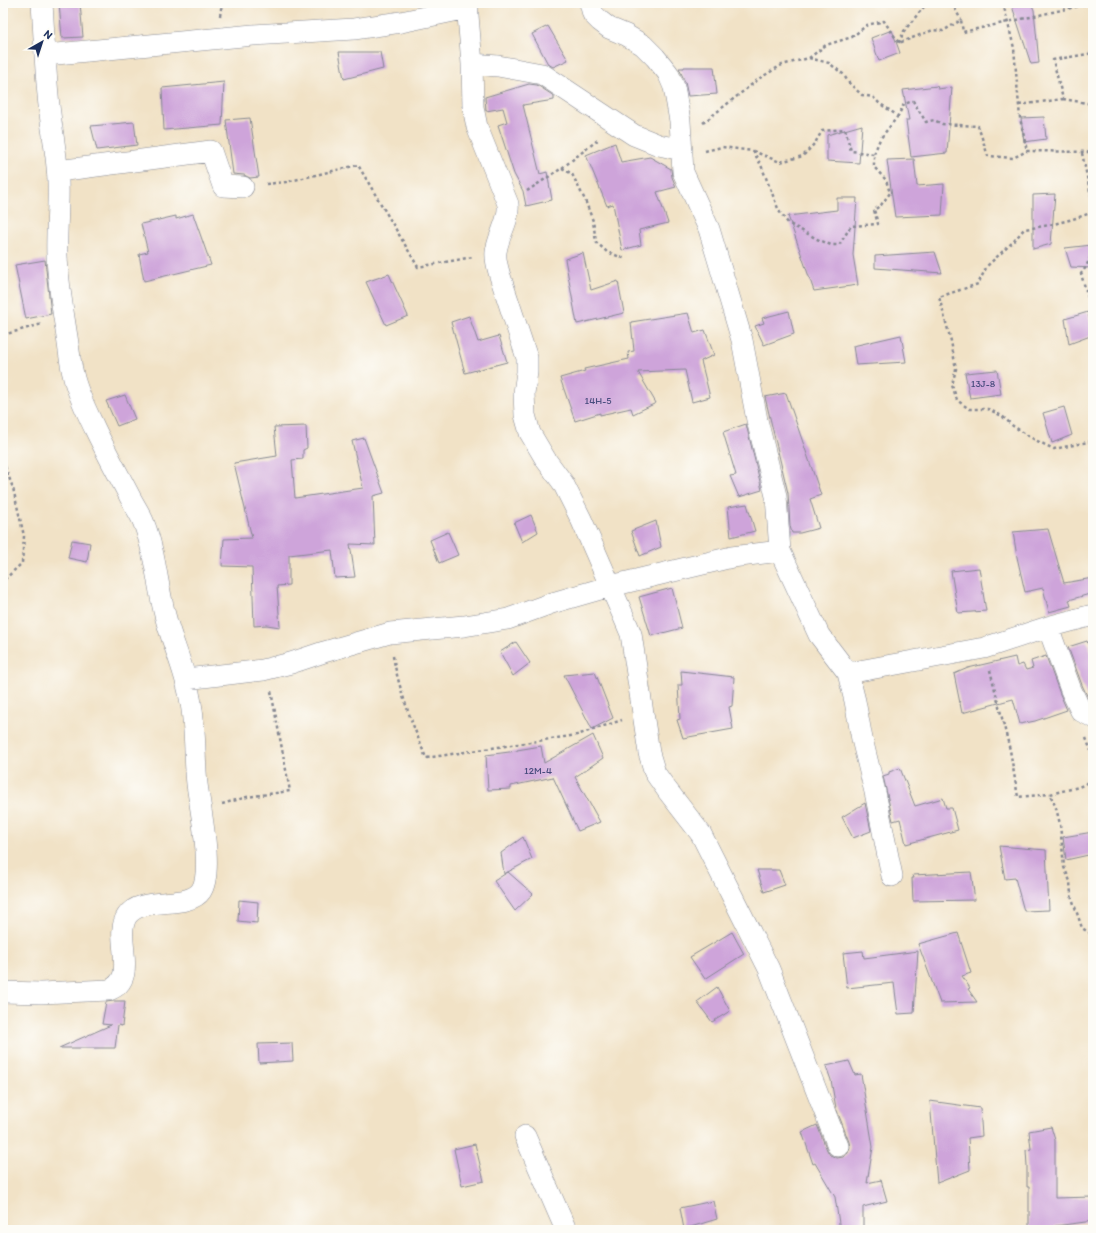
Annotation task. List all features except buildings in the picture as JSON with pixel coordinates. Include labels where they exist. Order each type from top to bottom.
[{"type":"street","points":[[3,992],[41,993],[109,990],[113,988],[123,977],[124,926],[127,916],[135,909],[146,906],[169,901],[185,901],[197,895],[202,890],[205,880],[206,841],[197,782],[195,731],[186,679],[165,616],[143,520],[104,448],[84,406],[73,374],[64,319],[57,258],[58,171],[48,95],[42,3]]},
{"type":"street","points":[[590,3],[593,14],[600,21],[609,28],[642,45],[668,73],[674,87],[682,140],[684,172],[709,229],[742,340],[757,420],[776,496],[780,551],[819,635],[848,673],[892,876]]},
{"type":"street","points":[[46,54],[252,35],[354,29],[401,22],[468,5],[473,107],[477,127],[508,204],[509,212],[498,241],[496,252],[497,266],[527,358],[527,372],[524,392],[525,415],[530,433],[546,460],[563,483],[581,519],[631,634],[649,753],[655,773],[701,834],[765,962],[838,1146]]},
{"type":"street","points":[[472,64],[498,66],[542,74],[634,135],[659,145],[682,140]]},
{"type":"street","points":[[58,171],[211,151],[223,186],[243,187]]},
{"type":"street","points":[[186,679],[263,670],[390,633],[464,626],[508,619],[610,586],[732,557],[780,551]]},
{"type":"street","points":[[848,673],[984,648],[1048,627],[1093,615]]},
{"type":"street","points":[[1048,627],[1071,690],[1081,711],[1093,717]]},
{"type":"street","points":[[525,1136],[566,1230]]},
{"type":"path","points":[[899,43],[904,31],[927,3]]},
{"type":"path","points":[[952,3],[960,20],[963,32],[1093,4]]},
{"type":"path","points":[[1003,3],[1014,48],[1020,118],[1027,151]]},
{"type":"path","points":[[899,43],[933,30],[943,31],[960,20]]},
{"type":"path","points":[[874,154],[851,151],[845,129],[822,131],[815,143],[803,156],[780,162],[753,151],[722,147],[699,152],[682,140],[760,78],[782,65],[809,58],[826,45],[852,37],[867,25],[884,21],[899,43]]},
{"type":"path","points":[[1063,99],[1053,60],[1093,53]]},
{"type":"path","points":[[809,58],[830,63],[843,74],[849,83],[862,95],[873,97],[879,104],[898,116]]},
{"type":"path","points":[[1019,105],[1063,99],[1093,104]]},
{"type":"path","points":[[753,151],[761,165],[779,211],[788,223],[831,245],[839,245],[851,226],[878,224],[874,210],[881,205],[890,193],[886,180],[874,167],[874,154],[880,138],[898,116],[904,104],[913,102],[926,122],[934,120],[942,124],[978,126],[988,156],[1013,158],[1027,151],[1093,152]]},
{"type":"path","points":[[508,204],[562,168],[617,124]]},
{"type":"path","points":[[1082,153],[1093,213],[1076,219],[1024,229],[1014,241],[987,266],[978,284],[939,297],[951,342],[956,369],[952,385],[957,400],[969,409],[988,409],[1002,416],[1013,426],[1035,440],[1054,449],[1093,441]]},
{"type":"path","points":[[243,187],[286,182],[358,165],[418,267],[496,252]]},
{"type":"path","points":[[562,168],[572,174],[585,200],[592,221],[596,242],[607,252],[626,259]]},
{"type":"path","points":[[1093,250],[1086,267],[1081,274],[1093,314]]},
{"type":"path","points":[[3,335],[27,327],[64,319]]},
{"type":"path","points":[[1093,391],[1093,409]]},
{"type":"path","points":[[3,462],[13,488],[24,536],[22,563],[3,581]]},
{"type":"path","points":[[390,633],[395,669],[408,711],[426,758],[577,735],[611,725],[642,711]]},
{"type":"path","points":[[984,648],[1010,750],[1018,797],[1050,794],[1079,787],[1093,780]]},
{"type":"path","points":[[201,809],[247,797],[290,791],[273,694],[263,670]]},
{"type":"path","points":[[1050,794],[1056,808],[1060,824],[1064,866],[1070,882],[1071,895],[1082,928],[1093,935]]}]
